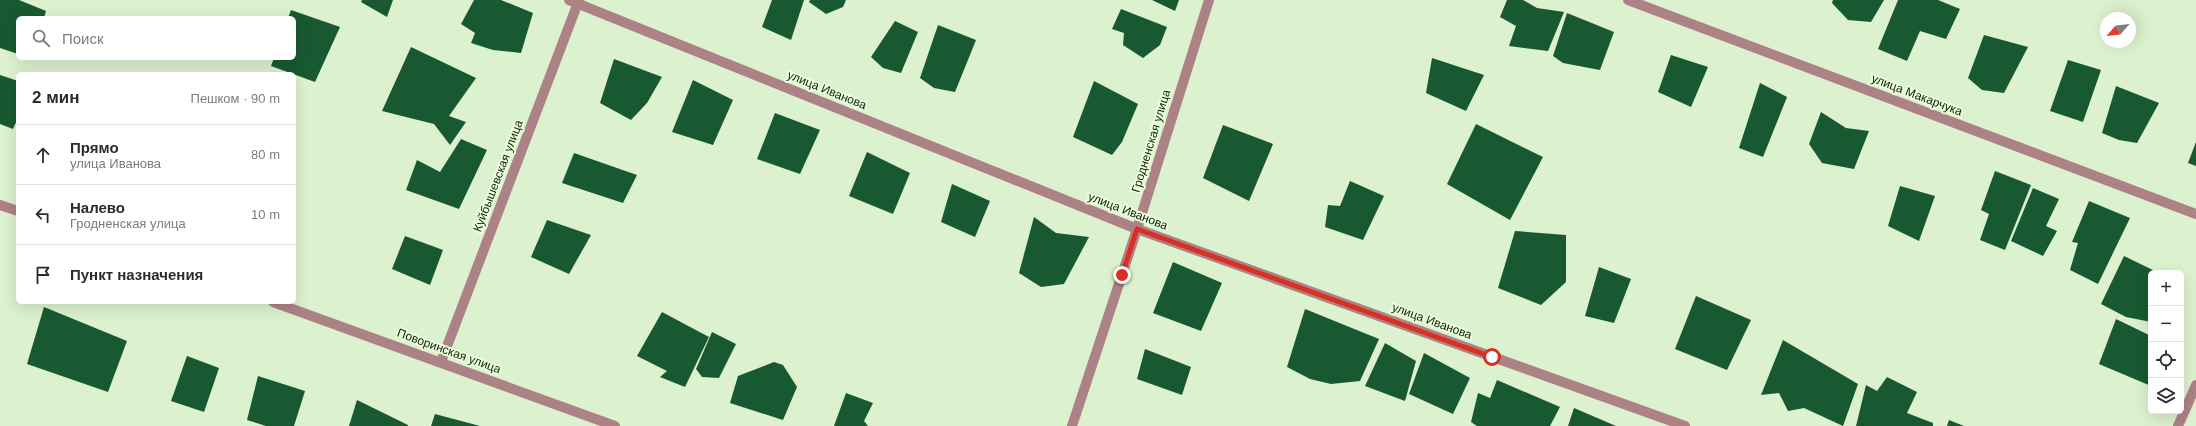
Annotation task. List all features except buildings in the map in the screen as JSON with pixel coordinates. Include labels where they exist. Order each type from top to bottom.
[{"type":"street","name":"Гродненская улица","points":[[1072,426],[1137,229],[1209,0]]},
{"type":"street","name":"улица Макарчука","points":[[1628,0],[2196,214]]},
{"type":"street","name":"улица Иванова","points":[[575,1],[1137,229],[1685,426]]},
{"type":"street","name":"Куйбышевская улица","points":[[441,362],[575,1]]},
{"type":"street","points":[[0,205],[16,210]]},
{"type":"street","name":"Поворинская улица","points":[[279,304],[615,426]]},
{"type":"street","points":[[2178,426],[2196,385]]},
{"type":"route","points":[[1122,275],[1137,229],[1492,357]]}]
